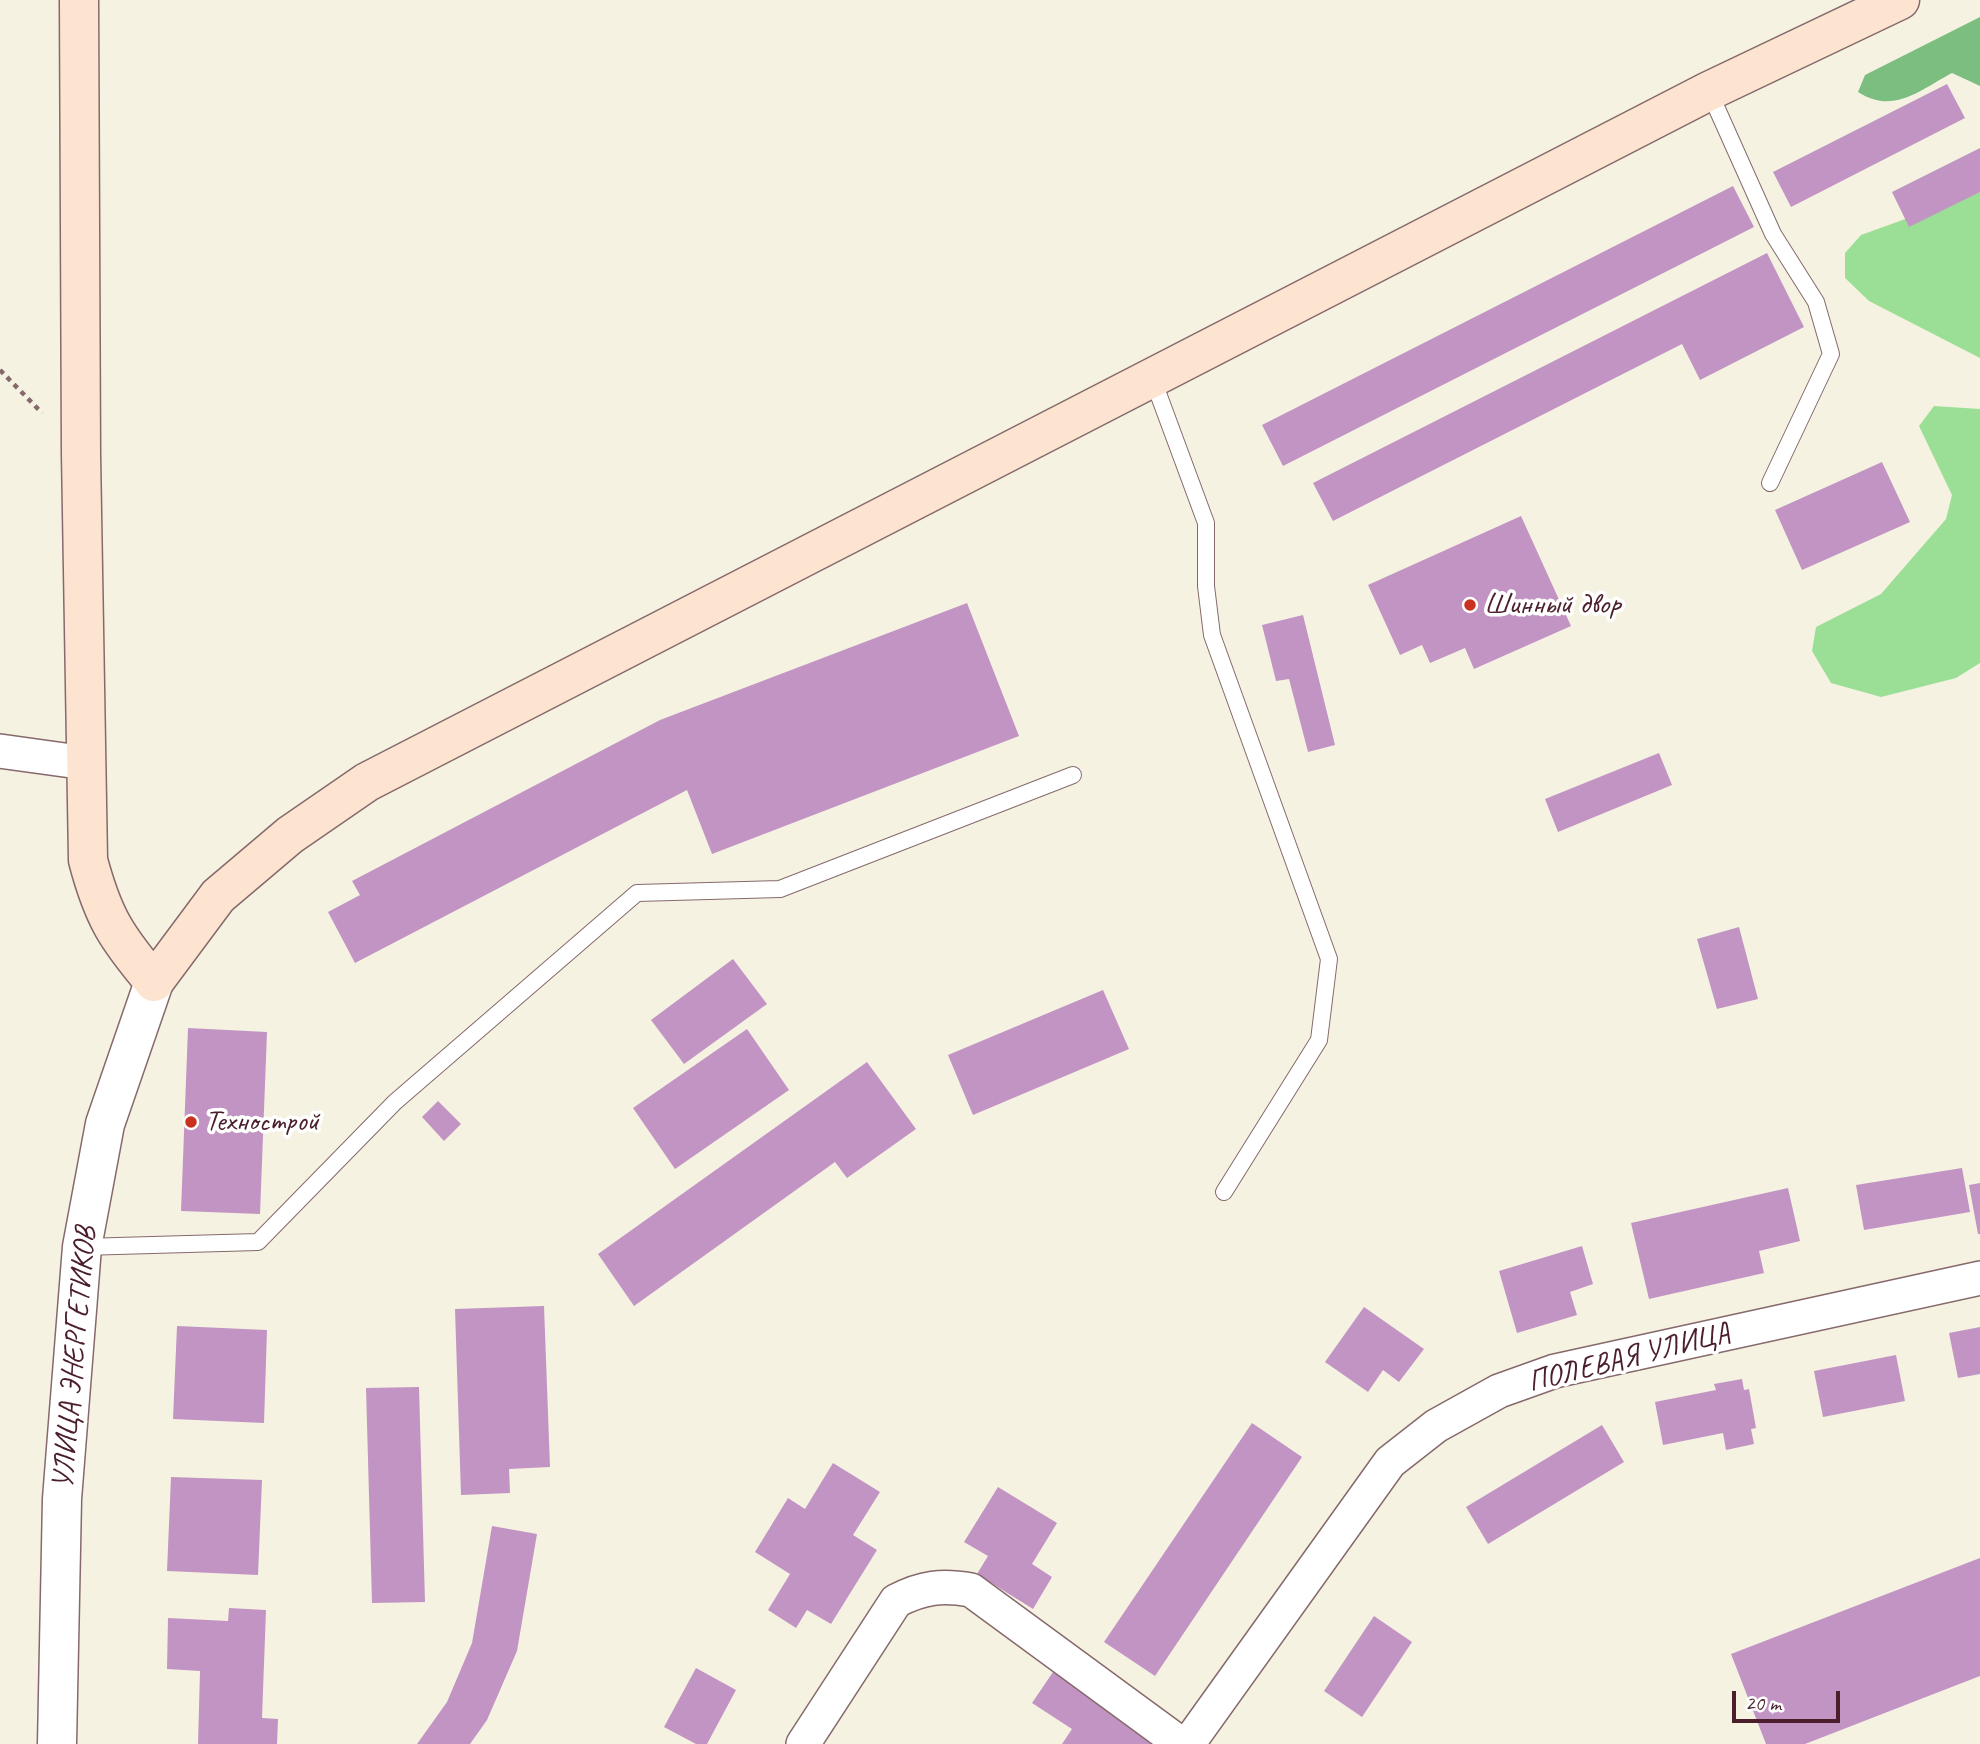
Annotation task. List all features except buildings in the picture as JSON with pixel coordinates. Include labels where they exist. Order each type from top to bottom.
[{"type":"main road","points":[[79,0],[81,454],[88,860],[99,900],[118,940],[154,982],[218,896],[290,835],[368,782],[1709,91],[1900,0]]},
{"type":"street","points":[[0,751],[86,763]]},
{"type":"street","name":"УЛИЦА ЭНЕРГЕТИКОВ","points":[[57,1744],[62,1499],[82,1247],[105,1124],[154,982]]},
{"type":"street","name":"ПОЛЕВАЯ УЛИЦА","points":[[1188,1744],[1390,1462],[1436,1426],[1499,1391],[1555,1371],[1980,1278]]},
{"type":"street","points":[[803,1744],[896,1601],[918,1590],[944,1585],[971,1590],[1181,1744]]},
{"type":"lane","points":[[1709,91],[1773,234],[1816,302],[1831,354],[1770,483]]},
{"type":"lane","points":[[1152,377],[1206,523],[1206,586],[1212,635],[1329,959],[1319,1040],[1224,1192]]},
{"type":"lane","points":[[82,1247],[258,1242],[395,1102],[637,893],[780,889],[1073,775]]},
{"type":"green space","points":[[1980,17],[1980,86],[1952,73],[1917,93],[1895,101],[1883,101],[1858,92],[1865,75]]},
{"type":"green space","points":[[1980,192],[1980,358],[1869,301],[1845,278],[1845,253],[1861,235]]},
{"type":"green space","points":[[1934,406],[1980,409],[1980,663],[1956,678],[1881,697],[1831,683],[1812,651],[1816,627],[1881,594],[1946,519],[1952,495],[1919,426]]},
{"type":"place","name":"Шинный двор","points":[[1470,605]]},
{"type":"place","name":"Технострой","points":[[191,1122]]}]
